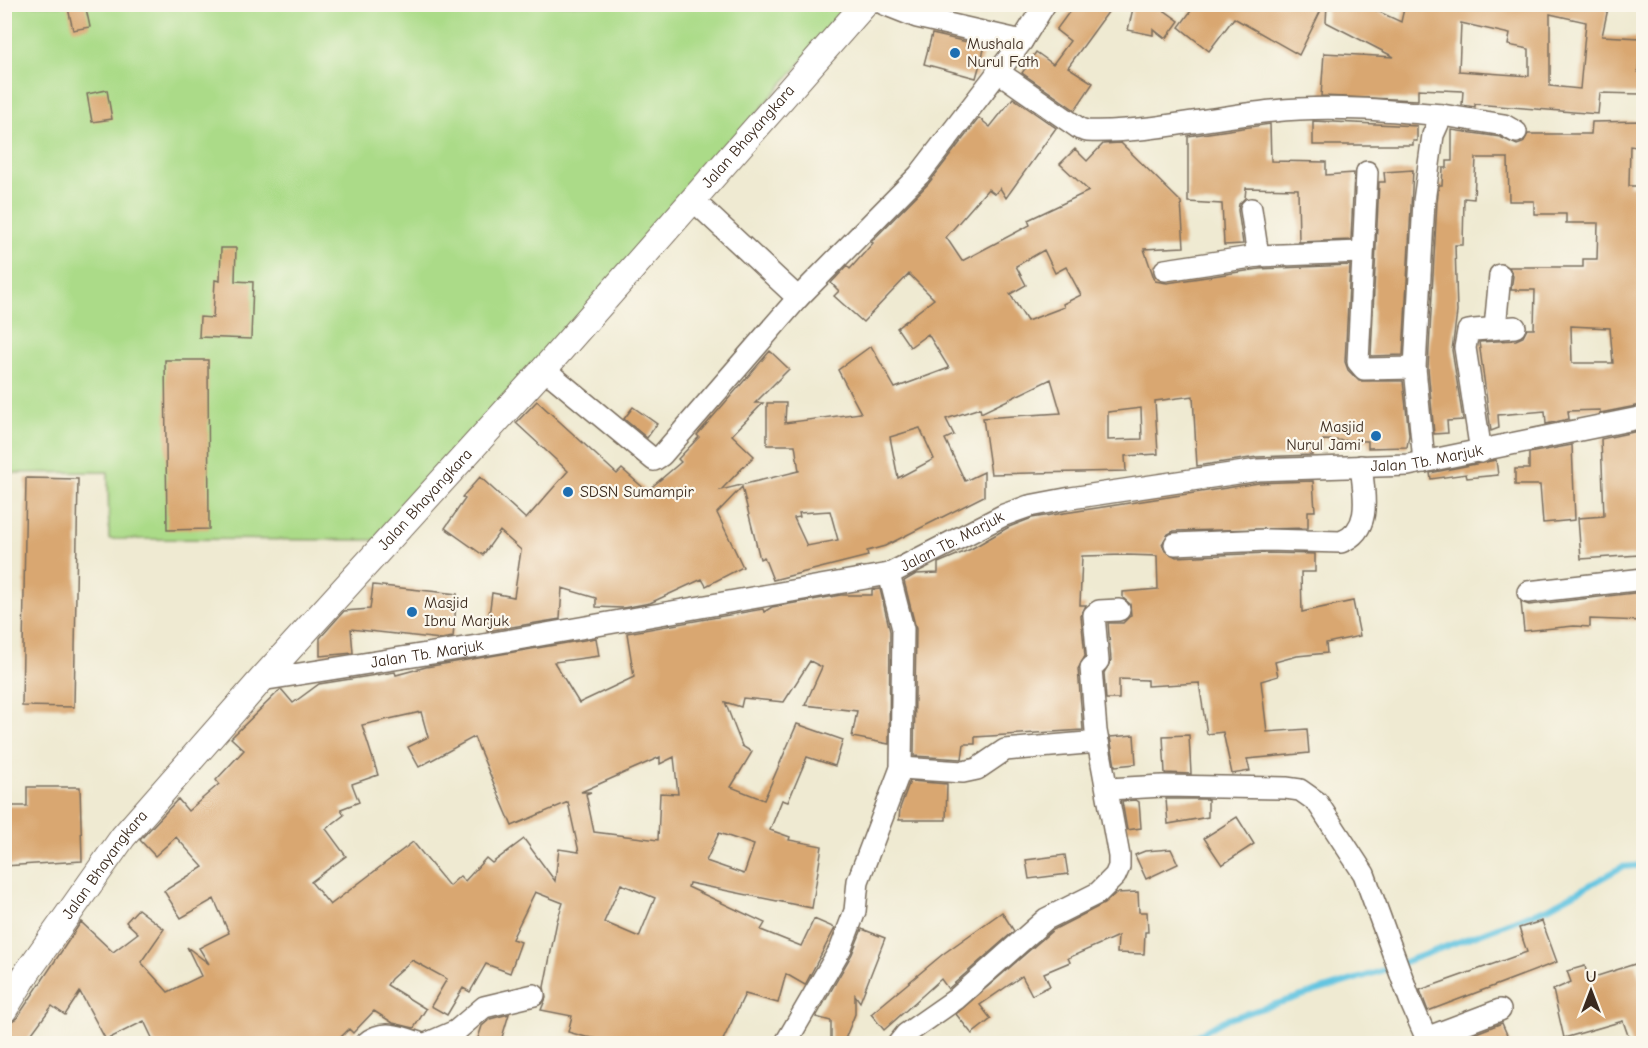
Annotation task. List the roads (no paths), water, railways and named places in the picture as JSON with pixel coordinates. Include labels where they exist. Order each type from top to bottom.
[{"type":"street","name":"Jalan Bhayangkara","points":[[4,1010],[28,971],[123,837],[261,680],[544,369],[865,4]]},
{"type":"street","points":[[884,4],[917,17],[1022,41]]},
{"type":"street","points":[[544,369],[650,459],[657,460],[798,298],[919,175],[1022,41],[1045,4]]},
{"type":"street","points":[[997,71],[1080,129],[1087,130],[1177,126],[1274,110],[1317,109],[1442,116],[1504,125],[1516,132]]},
{"type":"street","points":[[1424,462],[1415,368],[1424,201],[1433,135],[1442,116]]},
{"type":"street","points":[[1367,172],[1361,252],[1358,362],[1364,369],[1415,368]]},
{"type":"street","points":[[693,200],[798,298]]},
{"type":"street","points":[[1251,209],[1258,256]]},
{"type":"street","points":[[1165,270],[1258,256],[1361,252]]},
{"type":"street","points":[[1481,452],[1465,337],[1468,331],[1505,328],[1500,275]]},
{"type":"street","name":"Jalan Tb. Marjuk","points":[[261,680],[489,644],[889,574],[1004,515],[1029,506],[1258,470],[1424,462],[1481,452],[1569,430],[1644,417]]},
{"type":"street","points":[[1175,544],[1267,540],[1341,542],[1349,539],[1359,528],[1365,511],[1361,466]]},
{"type":"street","points":[[785,1044],[841,948],[855,911],[858,881],[901,768],[903,629],[889,574]]},
{"type":"street","points":[[1528,592],[1644,579]]},
{"type":"street","points":[[898,1044],[906,1034],[956,999],[1046,919],[1098,893],[1115,876],[1119,867],[1119,856],[1098,742],[1091,668],[1098,661],[1094,615],[1099,611],[1119,610]]},
{"type":"street","points":[[901,768],[963,772],[977,768],[1005,750],[1098,742]]},
{"type":"street","points":[[1108,789],[1163,786],[1300,790],[1317,802],[1364,874],[1428,1041],[1500,1010]]},
{"type":"street","points":[[365,1044],[374,1036],[385,1034],[424,1044],[456,1031],[484,1007],[534,995]]},
{"type":"waterway","points":[[1182,1044],[1225,1020],[1378,972],[1548,908],[1622,867],[1644,865]]},
{"type":"place","name":"Mushala Nurul Fath","points":[[955,53]]},
{"type":"place","name":"Masjid Nurul Jami'","points":[[1376,436]]},
{"type":"place","name":"SDSN Sumampir","points":[[568,492]]},
{"type":"place","name":"Masjid Ibnu Marjuk","points":[[412,612]]}]
